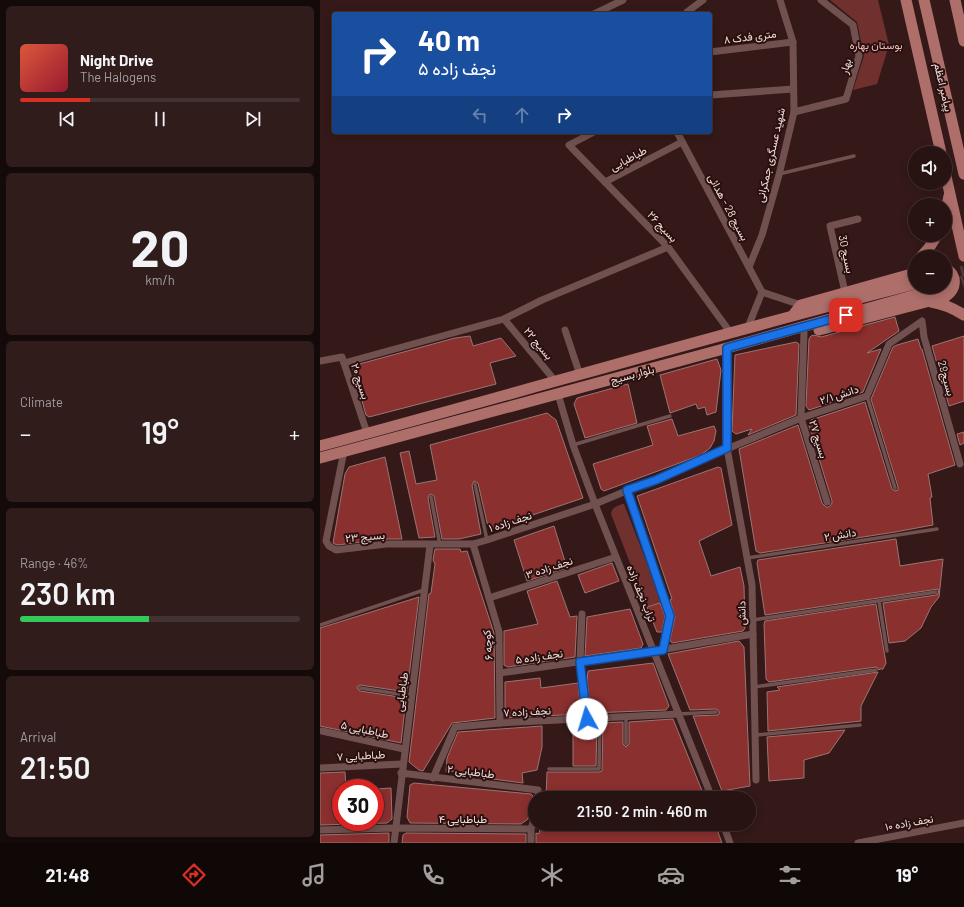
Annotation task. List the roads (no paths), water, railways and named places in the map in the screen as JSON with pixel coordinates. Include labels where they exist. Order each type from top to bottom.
[{"type":"main road","points":[[906,0],[939,146]]},
{"type":"main road","name":"پیامبر اعظم","points":[[924,0],[964,174]]},
{"type":"main road","points":[[955,0],[964,41]]},
{"type":"main road","points":[[949,190],[964,256]]},
{"type":"main road","points":[[949,198],[950,194]]},
{"type":"main road","points":[[892,279],[908,268]]},
{"type":"main road","points":[[952,273],[955,285],[952,291]]},
{"type":"main road","points":[[794,314],[800,304],[908,275]]},
{"type":"main road","name":"بلوار بسیج","points":[[320,446],[556,382],[794,314],[908,286]]},
{"type":"main road","name":"بلوار بسیج","points":[[320,458],[727,348],[800,331],[921,294]]},
{"type":"main road","points":[[800,331],[850,323],[945,297],[948,294]]},
{"type":"main road","points":[[928,302],[942,304],[954,309],[964,316]]},
{"type":"street","points":[[598,12],[623,0]]},
{"type":"street","points":[[687,12],[704,0]]},
{"type":"street","name":"شهید عسگری جمکرانی","points":[[749,267],[762,235],[794,112],[793,42],[780,0]]},
{"type":"street","name":"بهار","points":[[794,112],[846,99],[859,56],[853,25],[821,0]]},
{"type":"street","name":"۸ متری فدک","points":[[712,52],[793,42]]},
{"type":"street","points":[[712,95],[793,89]]},
{"type":"street","name":"بسیج ۲۶","points":[[590,134],[569,145],[668,247],[730,332]]},
{"type":"street","name":"بسیج 28 - هدائی","points":[[678,134],[762,292]]},
{"type":"street","name":"طباطبایی","points":[[606,182],[682,142]]},
{"type":"street","name":"بسیج 30","points":[[844,292],[830,226],[858,219]]},
{"type":"street","points":[[344,363],[504,319],[542,300],[668,247]]},
{"type":"street","points":[[748,328],[762,292],[800,304]]},
{"type":"street","name":"بسیج ۲۲","points":[[504,319],[556,382]]},
{"type":"street","name":"دانش ۲/۱","points":[[656,480],[727,448],[802,418],[867,396],[889,344],[922,321]]},
{"type":"street","name":"بسیج29","points":[[922,321],[924,337],[960,464]]},
{"type":"street","points":[[565,330],[580,375]]},
{"type":"street","name":"بسیج ۲۷","points":[[800,331],[802,418],[827,502]]},
{"type":"street","name":"دانش","points":[[727,348],[727,448],[752,585],[756,780]]},
{"type":"street","name":"بسیج ۲۰","points":[[320,362],[342,357],[367,433]]},
{"type":"street","name":"تراب نجف زاده","points":[[558,394],[573,445],[595,504],[709,791]]},
{"type":"street","name":"بسیج ۲۳","points":[[344,451],[326,541],[327,543],[336,550],[386,544],[430,545]]},
{"type":"street","name":"نجف زاده ۱","points":[[430,545],[473,544],[487,540],[595,504],[627,490],[656,480]]},
{"type":"street","points":[[627,490],[670,616],[663,650]]},
{"type":"street","name":"کوچه ۶","points":[[473,544],[499,632],[500,723]]},
{"type":"street","name":"طباطبایی","points":[[394,843],[402,764],[412,696],[430,545]]},
{"type":"street","name":"نجف زاده ۳","points":[[490,598],[616,556]]},
{"type":"street","points":[[582,614],[580,662],[587,719]]},
{"type":"street","name":"نجف زاده ۵","points":[[500,673],[663,650],[753,634]]},
{"type":"street","name":"نجف زاده ۷","points":[[433,778],[455,727],[500,723],[679,714]]},
{"type":"street","name":"طباطبایی ۵","points":[[322,731],[404,749]]},
{"type":"street","name":"طباطبایی ۷","points":[[320,768],[402,764]]},
{"type":"street","name":"طباطبایی ۲","points":[[401,773],[528,792]]},
{"type":"street","name":"نجف زاده ۱۰","points":[[858,843],[964,823]]},
{"type":"street","name":"طباطبایی ۴","points":[[320,830],[395,828],[528,829]]},
{"type":"street","points":[[531,831],[531,843]]},
{"type":"street","points":[[726,831],[730,843]]},
{"type":"lane","points":[[778,175],[854,156]]},
{"type":"lane","points":[[867,396],[895,488]]},
{"type":"lane","points":[[573,445],[670,416]]},
{"type":"lane","points":[[475,484],[487,540]]},
{"type":"lane","points":[[431,497],[440,544]]},
{"type":"lane","name":"دانش ۲","points":[[746,558],[937,529]]},
{"type":"lane","points":[[320,625],[425,590]]},
{"type":"lane","points":[[752,620],[936,592]]},
{"type":"lane","points":[[879,601],[887,651]]},
{"type":"lane","points":[[754,687],[876,670]]},
{"type":"lane","points":[[360,688],[412,696]]},
{"type":"lane","points":[[679,714],[716,712]]},
{"type":"lane","points":[[626,717],[626,744]]},
{"type":"lane","points":[[549,769],[599,769],[600,718]]},
{"type":"lane","points":[[755,735],[860,725]]},
{"type":"tunnel","points":[[952,274],[964,271]]},
{"type":"tunnel","points":[[952,285],[964,281]]},
{"type":"park label","name":"بوستان بهاره","points":[[876,44]]}]
